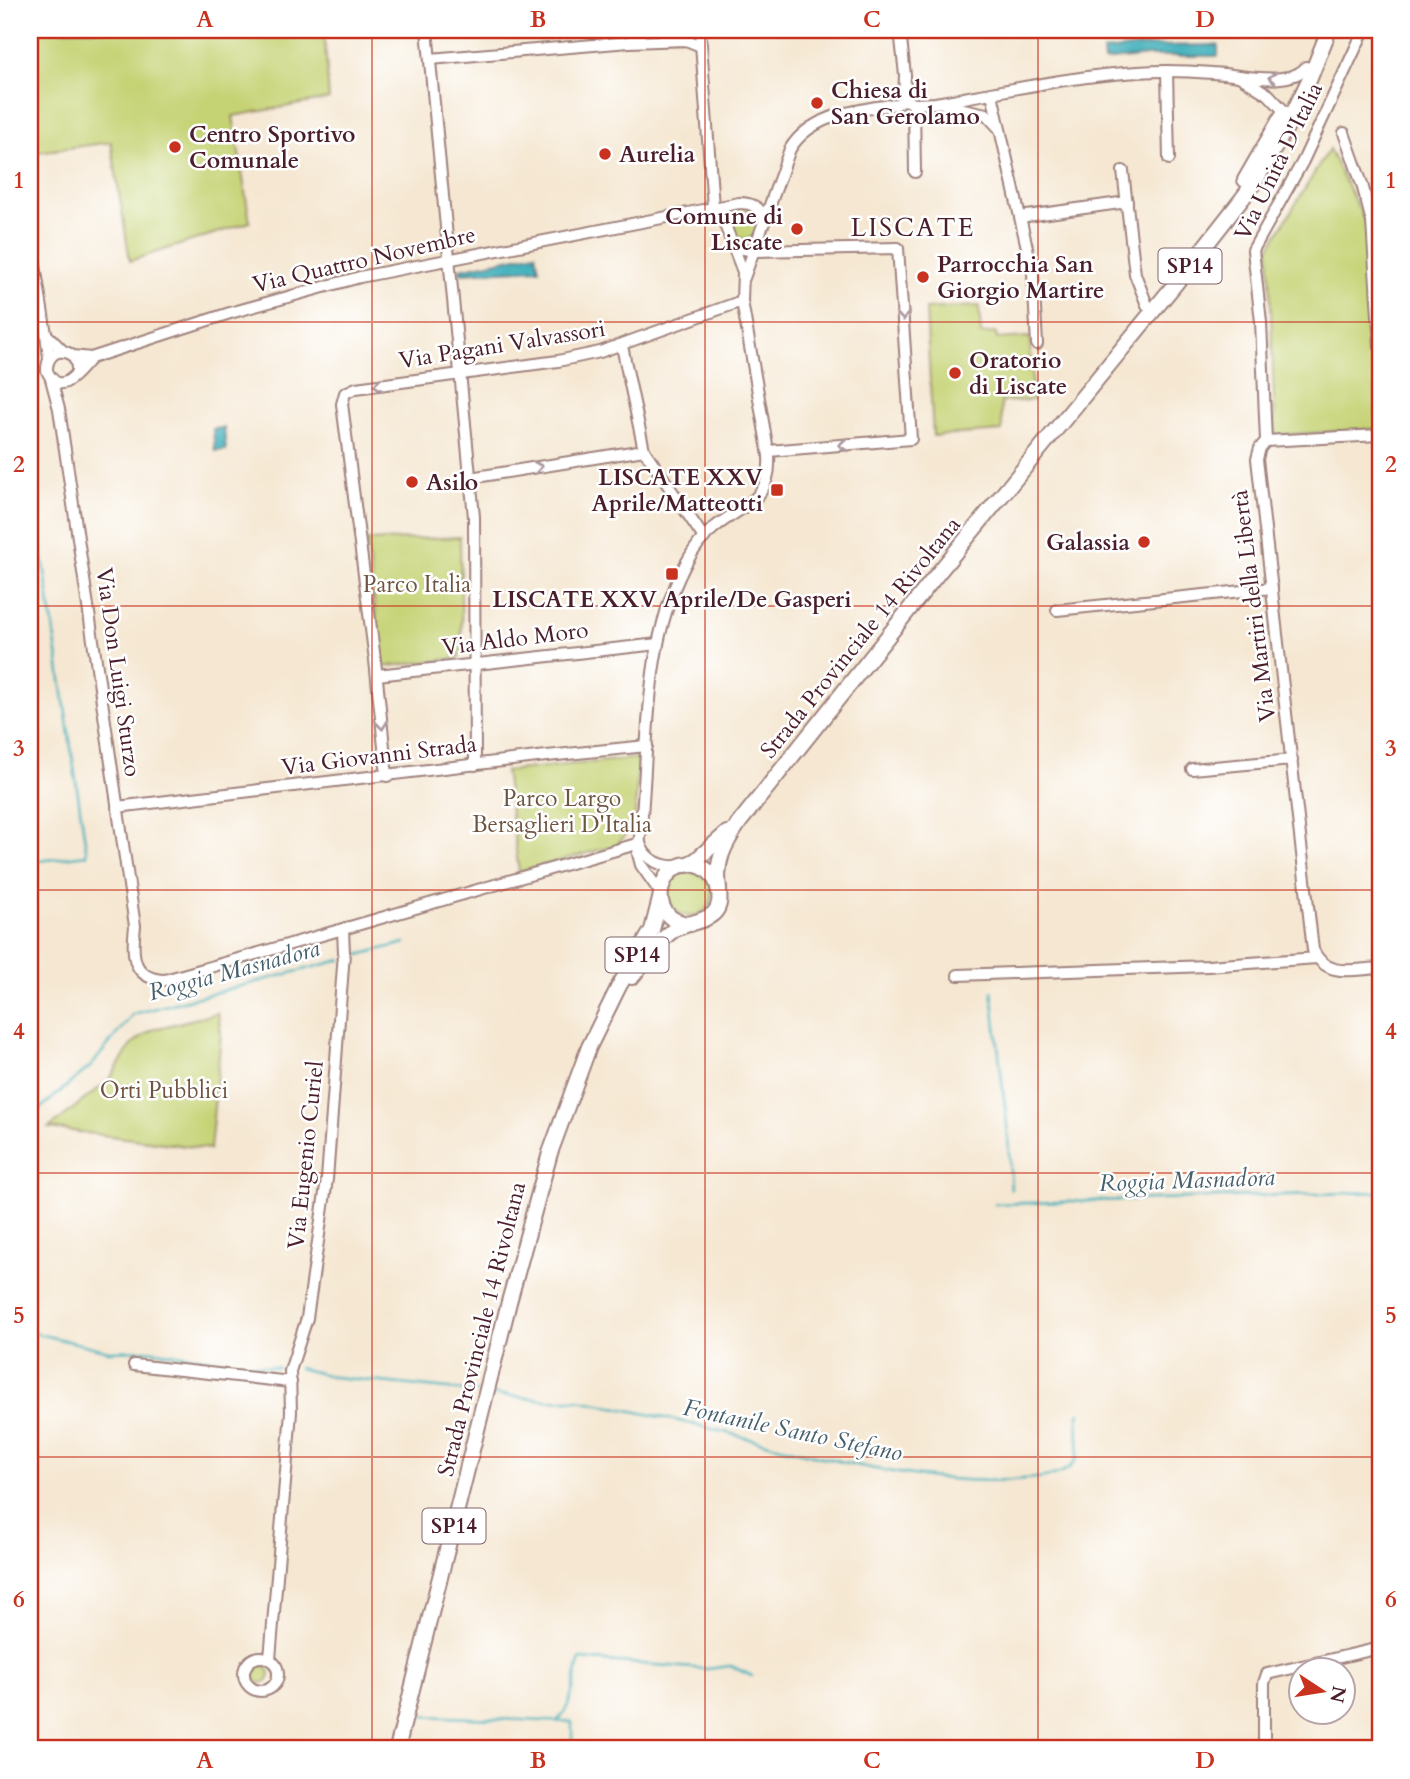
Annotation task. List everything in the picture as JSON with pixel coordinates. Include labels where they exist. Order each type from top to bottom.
[{"type":"main road","name":"Strada Provinciale 14 Rivoltana","points":[[1016,478],[1083,385],[1235,195],[1285,112],[1306,67],[1319,30]]},
{"type":"main road","name":"Strada Provinciale 14 Rivoltana","points":[[608,1008],[665,937],[678,927],[706,919],[714,911],[719,901],[718,869],[721,853],[739,823],[1176,283],[1256,180],[1298,104],[1329,30]]},
{"type":"main road","name":"Strada Provinciale 14 Rivoltana","points":[[397,1749],[509,1302],[550,1153],[572,1087],[608,1008],[652,930],[667,876],[696,860],[739,823]]},
{"type":"main road","points":[[683,866],[696,866],[706,870],[714,877],[719,888]]},
{"type":"main road","name":"SP14","points":[[660,896],[664,910],[671,918],[691,924]]},
{"type":"street","points":[[427,30],[474,530],[475,765]]},
{"type":"street","points":[[629,42],[645,30]]},
{"type":"street","points":[[660,896],[640,863],[640,843],[651,693],[666,610],[690,555],[704,538],[760,495],[769,474],[769,451],[742,301],[742,268],[720,213],[713,207],[700,30]]},
{"type":"street","points":[[900,30],[915,172]]},
{"type":"street","name":"Via Unità D'Italia","points":[[1263,445],[1261,322],[1253,250],[1303,161],[1364,30]]},
{"type":"street","points":[[429,59],[629,42],[686,40],[701,46]]},
{"type":"street","points":[[935,103],[1100,75],[1167,71],[1286,78],[1299,74],[1306,67]]},
{"type":"street","points":[[1167,71],[1169,159]]},
{"type":"street","points":[[1237,75],[1269,95],[1285,112]]},
{"type":"street","points":[[992,94],[1035,281],[1037,344]]},
{"type":"street","points":[[743,283],[792,146],[812,126],[831,117],[909,101],[935,103],[986,114],[999,128]]},
{"type":"street","points":[[1343,133],[1362,184],[1372,222],[1380,347]]},
{"type":"street","points":[[1123,171],[1135,274],[1147,305]]},
{"type":"street","points":[[724,223],[725,213],[732,205],[758,202],[775,195]]},
{"type":"street","points":[[1020,217],[1127,202]]},
{"type":"street","points":[[746,204],[754,205],[760,210],[764,223]]},
{"type":"street","name":"Via Quattro Novembre","points":[[77,371],[91,358],[294,295],[448,259],[732,205]]},
{"type":"street","points":[[30,234],[49,358],[47,372],[51,379],[61,383],[72,380],[77,371],[76,361],[46,334]]},
{"type":"street","points":[[732,242],[744,245],[759,237]]},
{"type":"street","points":[[732,242],[742,249],[754,251],[898,248],[911,439],[769,451]]},
{"type":"street","name":"Via Pagani Valvassori","points":[[377,675],[342,404],[345,393],[356,388],[577,358],[622,346],[742,301]]},
{"type":"street","points":[[622,346],[644,450],[704,538]]},
{"type":"street","points":[[49,358],[58,352],[68,354]]},
{"type":"street","name":"Via Quattro Novembre","points":[[68,354],[91,358]]},
{"type":"street","name":"Via Don Luigi Sturzo","points":[[51,379],[59,409],[135,926],[133,957],[141,970],[153,978],[165,980],[343,929]]},
{"type":"street","name":"Via Don Luigi Sturzo","points":[[59,409],[67,382]]},
{"type":"street","points":[[1263,445],[1380,435]]},
{"type":"street","name":"Via Martiri della Libertà","points":[[1263,445],[1257,459],[1313,950],[1317,958]]},
{"type":"street","points":[[470,478],[644,450]]},
{"type":"street","points":[[1057,610],[1272,588]]},
{"type":"street","name":"Via Aldo Moro","points":[[377,675],[658,644]]},
{"type":"street","points":[[377,675],[387,776]]},
{"type":"street","name":"Via Giovanni Strada","points":[[117,807],[647,746]]},
{"type":"street","points":[[1192,769],[1292,760]]},
{"type":"street","points":[[640,843],[644,853],[656,863],[672,867],[683,866]]},
{"type":"street","points":[[343,929],[640,843]]},
{"type":"street","name":"Via Eugenio Curiel","points":[[270,1659],[291,1412],[291,1367],[307,1318],[327,1179],[344,953],[343,929]]},
{"type":"street","points":[[958,975],[1208,966],[1317,958],[1322,964],[1337,970],[1380,968]]},
{"type":"street","points":[[134,1365],[291,1382]]},
{"type":"street","points":[[1264,1749],[1264,1683],[1267,1674],[1380,1648]]},
{"type":"green space","name":"Centro Sportivo Comunale","points":[[30,30],[399,30],[324,31],[329,99],[233,116],[250,222],[130,261],[111,142],[30,153]]},
{"type":"green space","points":[[654,30],[692,30],[691,36],[647,37]]},
{"type":"green space","points":[[1329,149],[1368,227],[1377,429],[1275,435],[1269,248]]},
{"type":"green space","points":[[744,209],[750,210],[758,218],[758,230],[750,238],[744,239],[738,238],[730,230],[729,224],[730,218],[738,210]]},
{"type":"green space","points":[[30,296],[40,373],[30,377]]},
{"type":"green space","points":[[979,306],[981,334],[996,333],[997,339],[1030,337],[1033,400],[1001,402],[1002,431],[933,436],[926,309]]},
{"type":"green space","name":"Parco Italia","points":[[460,537],[462,652],[458,658],[382,667],[367,541]]},
{"type":"green space","name":"Parco Largo Bersaglieri D'Italia","points":[[638,758],[635,817],[631,828],[617,845],[519,872],[505,771]]},
{"type":"green space","points":[[690,872],[699,873],[706,878],[711,885],[711,903],[706,910],[699,915],[690,916],[681,915],[674,910],[669,903],[668,894],[669,885],[674,878],[681,873]]},
{"type":"green space","name":"Orti Pubblici","points":[[218,1013],[221,1034],[210,1149],[49,1128],[109,1080],[132,1044],[144,1035],[154,1029]]},
{"type":"green space","points":[[261,1665],[267,1668],[270,1674],[267,1680],[261,1683],[255,1680],[252,1674],[255,1668]]},
{"type":"water","points":[[1218,45],[1218,56],[1148,56],[1104,61],[1103,51],[1149,46]]},
{"type":"water","points":[[536,253],[539,269],[460,273],[460,269]]},
{"type":"water","points":[[224,428],[226,450],[215,451],[213,429]]},
{"type":"waterway","points":[[30,471],[87,855],[30,862]]},
{"type":"waterway","name":"Roggia Masnadora","points":[[347,958],[405,943]]},
{"type":"waterway","name":"Roggia Masnadora","points":[[30,1117],[92,1065],[133,1014],[341,960]]},
{"type":"waterway","points":[[992,991],[1008,1134],[1011,1189]]},
{"type":"waterway","name":"Roggia Masnadora","points":[[995,1204],[1380,1192]]},
{"type":"waterway","name":"Fontanile Santo Stefano","points":[[30,1332],[109,1351],[148,1350],[278,1368]]},
{"type":"waterway","name":"Fontanile Santo Stefano","points":[[299,1368],[334,1377],[476,1392]]},
{"type":"waterway","name":"Fontanile Santo Stefano","points":[[494,1394],[540,1400],[584,1401],[689,1423],[856,1465],[933,1478],[972,1480],[1012,1480],[1063,1472],[1074,1463],[1077,1456],[1080,1413]]},
{"type":"waterway","points":[[558,1720],[570,1699],[580,1659],[706,1669],[731,1666],[752,1676]]},
{"type":"waterway","points":[[422,1716],[572,1722],[572,1749]]},
{"type":"place","name":"Chiesa di San Gerolamo","points":[[817,103]]},
{"type":"place","name":"Centro Sportivo Comunale","points":[[175,147]]},
{"type":"place","name":"Aurelia","points":[[605,154]]},
{"type":"place","name":"Comune di Liscate","points":[[797,229]]},
{"type":"place","name":"Parrocchia San Giorgio Martire","points":[[923,277]]},
{"type":"place","name":"Oratorio di Liscate","points":[[955,373]]},
{"type":"place","name":"Asilo","points":[[412,482]]},
{"type":"place","name":"LISCATE XXV Aprile/Matteotti","points":[[777,490]]},
{"type":"place","name":"Galassia","points":[[1144,542]]},
{"type":"place","name":"LISCATE XXV Aprile/De Gasperi","points":[[672,574]]},
{"type":"district","name":"LISCATE","points":[[913,227]]}]
